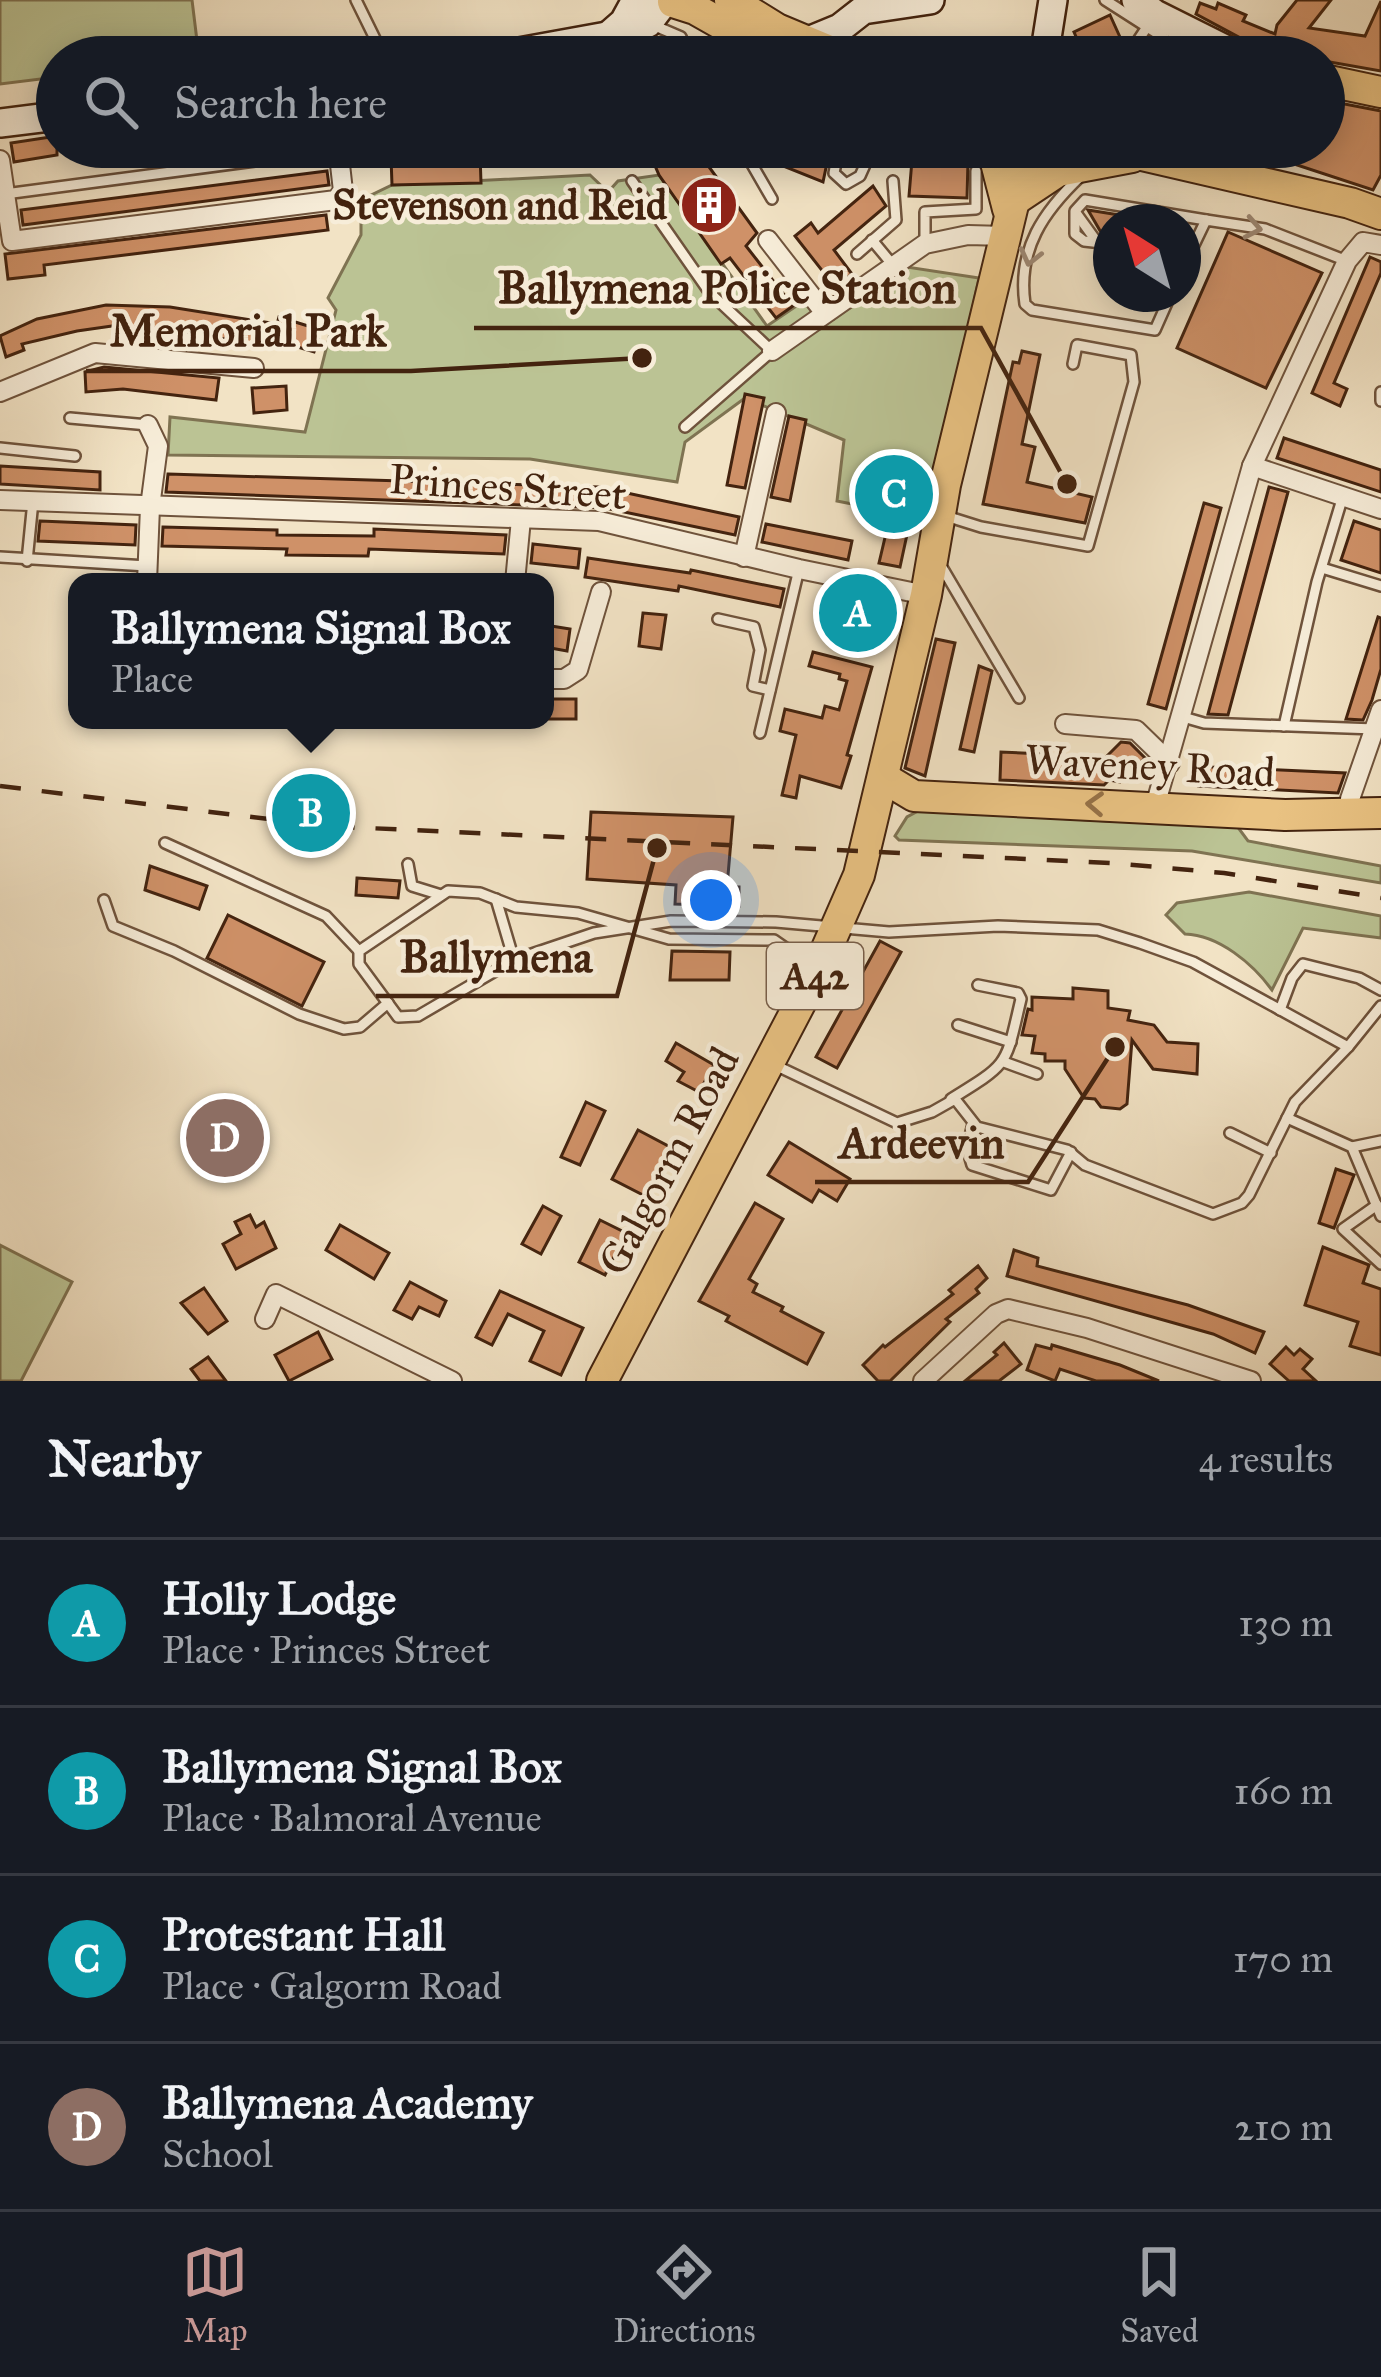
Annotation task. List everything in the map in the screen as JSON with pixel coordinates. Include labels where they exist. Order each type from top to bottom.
[{"type":"main road","points":[[730,0],[767,36]]},
{"type":"main road","points":[[644,21],[695,9],[750,36]]},
{"type":"main road","points":[[1345,84],[1381,92]]},
{"type":"main road","points":[[988,168],[1009,218],[1067,168]]},
{"type":"main road","name":"Galgorm Road","points":[[602,1381],[817,971],[859,875],[1022,168]]},
{"type":"main road","points":[[1201,168],[1381,214]]},
{"type":"main road","points":[[1243,168],[1253,180]]},
{"type":"main road","name":"Waveney Road","points":[[884,778],[914,796]]},
{"type":"main road","name":"Waveney Road","points":[[875,814],[914,796],[1349,816],[1381,813]]},
{"type":"street","points":[[822,36],[860,11],[930,0]]},
{"type":"street","points":[[1136,0],[1202,36]]},
{"type":"street","points":[[1049,36],[1057,5]]},
{"type":"street","points":[[601,36],[644,21]]},
{"type":"street","points":[[0,123],[36,119]]},
{"type":"street","points":[[0,160],[6,242],[336,200],[343,191],[340,168]]},
{"type":"street","points":[[772,351],[925,244],[968,235],[1009,218]]},
{"type":"street","points":[[768,241],[824,312]]},
{"type":"street","points":[[1155,806],[1252,466],[1347,261],[1372,243]]},
{"type":"street","points":[[0,392],[95,353],[254,368]]},
{"type":"street","points":[[744,557],[776,412]]},
{"type":"street","points":[[147,573],[158,446],[148,425]]},
{"type":"street","points":[[1252,466],[1381,508]]},
{"type":"street","name":"Princes Street","points":[[0,500],[599,521],[926,595]]},
{"type":"street","points":[[516,573],[521,519]]},
{"type":"street","points":[[554,679],[578,670],[601,592]]},
{"type":"street","points":[[1349,816],[1350,799],[1379,722]]},
{"type":"street","points":[[1065,724],[1136,730],[1170,763]]},
{"type":"street","points":[[265,1319],[276,1294],[452,1381]]},
{"type":"street","points":[[923,1381],[996,1314],[1008,1310],[1087,1328],[1251,1381]]},
{"type":"lane","points":[[356,0],[374,36]]},
{"type":"lane","points":[[1106,0],[1161,36]]},
{"type":"lane","points":[[644,21],[679,36]]},
{"type":"lane","points":[[1141,36],[1147,27]]},
{"type":"lane","points":[[5,194],[197,168]]},
{"type":"lane","points":[[754,168],[772,199]]},
{"type":"lane","points":[[835,168],[834,173],[846,184],[864,168]]},
{"type":"lane","points":[[925,244],[925,212],[976,209],[983,168]]},
{"type":"lane","points":[[1088,168],[1050,204],[1040,222],[1025,273],[1025,304],[1032,310],[1155,330],[1163,312]]},
{"type":"lane","points":[[632,181],[710,293],[772,351],[685,427]]},
{"type":"lane","points":[[857,254],[896,220],[893,181]]},
{"type":"lane","points":[[1093,242],[1075,234],[1075,211],[1085,200],[1120,204]]},
{"type":"lane","points":[[1201,219],[1265,229],[1347,261]]},
{"type":"lane","points":[[1201,230],[1206,220]]},
{"type":"lane","points":[[872,240],[892,264]]},
{"type":"lane","points":[[941,514],[1088,546],[1134,382],[1131,355],[1078,346],[1073,364]]},
{"type":"lane","points":[[1381,392],[1381,401]]},
{"type":"lane","points":[[70,418],[148,425]]},
{"type":"lane","points":[[0,448],[75,456]]},
{"type":"lane","points":[[1284,726],[1343,496]]},
{"type":"lane","points":[[27,561],[33,501]]},
{"type":"lane","points":[[0,556],[123,573]]},
{"type":"lane","points":[[933,563],[943,569],[1019,698]]},
{"type":"lane","points":[[1322,568],[1381,586]]},
{"type":"lane","points":[[760,733],[799,569]]},
{"type":"lane","points":[[718,619],[754,627],[760,650],[753,686],[770,690]]},
{"type":"lane","points":[[1183,717],[1204,723],[1284,726],[1379,722]]},
{"type":"lane","points":[[165,843],[326,916],[358,951],[359,964],[398,1017],[418,1016],[514,960],[594,933],[671,921],[776,922],[837,930],[998,926],[1098,930],[1193,962],[1348,1047]]},
{"type":"lane","points":[[408,863],[412,886],[441,895]]},
{"type":"lane","points":[[358,951],[441,895],[462,891],[516,907],[578,913],[669,939],[773,940],[817,971]]},
{"type":"lane","points":[[496,899],[514,960]]},
{"type":"lane","points":[[104,900],[113,926],[299,1014],[344,1028],[360,1027],[388,1003]]},
{"type":"lane","points":[[1280,1010],[1303,964],[1359,978],[1381,990]]},
{"type":"lane","points":[[770,1063],[897,1123],[932,1112],[1004,1062],[1021,999],[1018,993],[978,985]]},
{"type":"lane","points":[[950,1099],[957,1100],[973,1124],[1071,1152],[1085,1165],[1213,1214],[1242,1203],[1249,1195],[1300,1095],[1381,1006]]},
{"type":"lane","points":[[958,1025],[1011,1042]]},
{"type":"lane","points":[[1004,1062],[1037,1074]]},
{"type":"lane","points":[[1287,1118],[1352,1147],[1381,1141]]},
{"type":"lane","points":[[973,1124],[967,1148],[972,1165],[1052,1190],[1071,1152]]},
{"type":"lane","points":[[1230,1132],[1270,1153]]},
{"type":"lane","points":[[1352,1147],[1379,1211],[1343,1229],[1381,1264]]},
{"type":"green space","points":[[0,0],[192,0],[196,36],[36,36],[36,80],[0,84]]},
{"type":"green space","points":[[590,175],[608,192],[618,181],[659,175],[767,326],[814,294],[834,319],[907,267],[979,278],[934,485],[865,470],[857,505],[837,501],[844,440],[745,398],[685,442],[677,482],[530,459],[168,455],[170,417],[305,432],[336,310],[328,298],[361,235],[361,200],[392,185]]},
{"type":"green space","points":[[920,810],[1107,821],[1234,822],[1248,841],[1381,866],[1381,883],[1192,851],[899,840],[895,836],[907,817]]},
{"type":"green space","points":[[1249,892],[1381,916],[1381,938],[1303,928],[1272,990],[1234,953],[1185,934],[1166,915],[1177,903]]},
{"type":"green space","points":[[0,1245],[72,1282],[21,1381],[0,1381]]},
{"type":"building","points":[[1297,0],[1331,0],[1309,28],[1365,36],[1381,1],[1381,71],[1345,65],[1345,36],[1237,36],[1196,14],[1200,3],[1216,9],[1218,3],[1246,15],[1243,21],[1275,34]]},
{"type":"building","points":[[1110,15],[1119,36],[1076,36],[1074,32]]},
{"type":"building","points":[[1345,104],[1381,111],[1381,175],[1373,190],[1306,168],[1345,168]]},
{"type":"building","points":[[36,139],[36,158],[14,162],[11,143]]},
{"type":"building","points":[[391,168],[480,168],[481,183],[392,185]]},
{"type":"building","name":"Stevenson and Reid","points":[[656,168],[710,168],[757,233],[746,246],[793,306],[776,318],[730,258],[721,264]]},
{"type":"building","points":[[788,168],[826,168],[823,182]]},
{"type":"building","points":[[911,168],[968,168],[967,198],[909,196]]},
{"type":"building","points":[[327,171],[329,185],[23,225],[21,210]]},
{"type":"building","points":[[873,186],[886,206],[834,250],[852,274],[835,287],[795,236],[811,223],[818,233]]},
{"type":"building","points":[[326,215],[328,230],[44,265],[45,275],[8,279],[5,254]]},
{"type":"building","points":[[1228,232],[1322,273],[1266,388],[1177,348],[1193,312],[1201,312],[1201,293]]},
{"type":"building","points":[[1370,257],[1381,262],[1381,273],[1334,383],[1347,389],[1340,406],[1312,393]]},
{"type":"building","points":[[106,305],[170,307],[277,324],[279,317],[321,330],[314,352],[257,335],[255,344],[176,331],[126,330],[126,324],[22,344],[24,350],[6,357],[0,336],[37,319]]},
{"type":"building","points":[[1022,351],[1040,355],[1022,444],[1035,447],[1027,482],[1092,497],[1085,523],[983,504],[1013,362],[1019,363]]},
{"type":"building","points":[[104,367],[219,378],[216,400],[123,389],[86,392],[85,372]]},
{"type":"building","points":[[286,386],[287,410],[254,413],[252,388]]},
{"type":"building","points":[[745,394],[764,398],[745,488],[727,485]]},
{"type":"building","points":[[789,416],[806,420],[790,501],[771,497]]},
{"type":"building","points":[[1284,438],[1381,470],[1381,492],[1277,458]]},
{"type":"building","points":[[0,466],[100,472],[100,490],[0,484]]},
{"type":"building","points":[[865,469],[926,483],[919,518],[911,516],[900,567],[879,563],[891,512],[857,505]]},
{"type":"building","points":[[168,474],[599,487],[739,517],[735,535],[605,508],[166,492]]},
{"type":"building","points":[[1269,487],[1288,492],[1228,715],[1208,714]]},
{"type":"building","points":[[1204,503],[1221,508],[1166,709],[1148,704]]},
{"type":"building","points":[[40,521],[136,525],[135,545],[38,541]]},
{"type":"building","points":[[1354,521],[1381,530],[1381,573],[1341,560]]},
{"type":"building","points":[[766,524],[852,541],[848,560],[762,542]]},
{"type":"building","points":[[163,527],[277,530],[277,535],[374,536],[374,529],[506,535],[504,554],[369,549],[368,556],[286,555],[287,549],[162,546]]},
{"type":"building","points":[[533,544],[580,549],[578,568],[531,563]]},
{"type":"building","points":[[588,558],[691,570],[784,589],[780,607],[679,586],[678,591],[585,577]]},
{"type":"building","points":[[855,594],[881,599],[874,628],[829,619],[831,603],[853,607]]},
{"type":"building","points":[[643,613],[666,615],[661,649],[639,646]]},
{"type":"building","points":[[1378,617],[1381,669],[1372,700],[1363,720],[1346,719]]},
{"type":"building","points":[[554,626],[570,629],[567,651],[554,649]]},
{"type":"building","points":[[936,639],[955,643],[925,776],[905,768]]},
{"type":"building","points":[[813,652],[872,667],[841,788],[800,776],[796,798],[782,795],[796,735],[780,731],[785,709],[822,718],[825,706],[839,710],[847,681],[839,679],[840,674],[809,666]]},
{"type":"building","points":[[979,666],[992,671],[974,752],[960,749]]},
{"type":"building","points":[[554,699],[576,699],[576,719],[554,719]]},
{"type":"building","points":[[1121,742],[1130,743],[1145,758],[1120,782],[1000,780],[1001,752],[1099,764]]},
{"type":"building","points":[[1200,766],[1345,773],[1338,793],[1199,786]]},
{"type":"building","points":[[295,802],[329,804],[328,820],[294,818]]},
{"type":"building","points":[[591,812],[733,817],[727,887],[739,887],[739,906],[675,904],[676,885],[587,879]]},
{"type":"building","points":[[150,866],[207,886],[199,909],[145,890]]},
{"type":"building","points":[[357,878],[400,881],[398,898],[356,895]]},
{"type":"building","points":[[228,915],[324,962],[302,1006],[207,958]]},
{"type":"building","points":[[880,941],[901,952],[837,1068],[816,1057]]},
{"type":"building","points":[[672,951],[730,952],[729,980],[670,980]]},
{"type":"building","points":[[1073,988],[1108,991],[1108,1008],[1130,1011],[1128,1020],[1154,1025],[1167,1042],[1198,1044],[1197,1074],[1153,1069],[1132,1040],[1127,1104],[1120,1109],[1101,1107],[1095,1099],[1084,1098],[1065,1069],[1065,1061],[1045,1061],[1045,1054],[1032,1053],[1035,1036],[1022,1035],[1032,997],[1073,999]]},
{"type":"building","points":[[676,1043],[714,1065],[699,1092],[678,1081],[684,1072],[666,1061]]},
{"type":"building","points":[[586,1102],[605,1111],[580,1165],[561,1157]]},
{"type":"building","points":[[638,1130],[670,1147],[645,1196],[612,1179]]},
{"type":"building","points":[[789,1142],[850,1179],[837,1201],[819,1190],[812,1202],[768,1175]]},
{"type":"building","points":[[1336,1169],[1354,1175],[1334,1228],[1319,1223]]},
{"type":"building","points":[[755,1203],[783,1219],[749,1279],[757,1284],[753,1292],[823,1333],[807,1364],[726,1321],[729,1316],[699,1301]]},
{"type":"building","points":[[543,1206],[561,1216],[541,1254],[522,1244]]},
{"type":"building","points":[[250,1215],[256,1227],[264,1222],[276,1248],[236,1269],[223,1244],[241,1234],[235,1222]]},
{"type":"building","points":[[600,1220],[626,1233],[605,1275],[579,1262]]},
{"type":"building","points":[[340,1225],[389,1253],[374,1279],[326,1250]]},
{"type":"building","points":[[1323,1247],[1369,1265],[1363,1283],[1381,1289],[1381,1355],[1350,1346],[1358,1322],[1305,1305]]},
{"type":"building","points":[[1014,1250],[1038,1258],[1037,1266],[1188,1305],[1264,1332],[1255,1353],[1213,1334],[1007,1276]]},
{"type":"building","points":[[978,1266],[987,1278],[976,1289],[979,1293],[946,1319],[950,1322],[890,1381],[878,1381],[863,1365],[953,1294],[949,1290]]},
{"type":"building","points":[[410,1282],[446,1301],[439,1316],[419,1307],[412,1319],[394,1310]]},
{"type":"building","points":[[204,1288],[227,1321],[208,1334],[181,1303]]},
{"type":"building","points":[[500,1291],[583,1328],[561,1375],[530,1361],[544,1331],[508,1314],[492,1345],[476,1337]]},
{"type":"building","points":[[318,1332],[332,1359],[289,1381],[275,1355]]},
{"type":"building","points":[[1004,1343],[1021,1364],[999,1381],[965,1381],[997,1355],[994,1352]]},
{"type":"building","points":[[1036,1345],[1051,1349],[1052,1345],[1159,1381],[1096,1381],[1060,1369],[1055,1381],[1027,1370]]},
{"type":"building","points":[[1286,1347],[1294,1355],[1300,1349],[1312,1359],[1303,1369],[1316,1381],[1289,1381],[1270,1364]]},
{"type":"building","points":[[208,1357],[226,1381],[200,1381],[191,1369]]},
{"type":"railway","points":[[0,786],[325,826],[1111,863],[1224,873],[1381,898]]},
{"type":"place","name":"Stevenson and Reid","points":[[709,205]]},
{"type":"place","name":"Memorial Park","points":[[642,358]]},
{"type":"place","name":"Ballymena Police Station","points":[[1067,484]]},
{"type":"place","name":"Protestant Hall","points":[[894,494]]},
{"type":"place","name":"Holly Lodge","points":[[858,613]]},
{"type":"place","name":"Ballymena Signal Box","points":[[311,813]]},
{"type":"place","name":"Ballymena","points":[[657,848]]},
{"type":"place","name":"Ardeevin","points":[[1115,1047]]},
{"type":"place","name":"Ballymena Academy","points":[[225,1138]]}]
